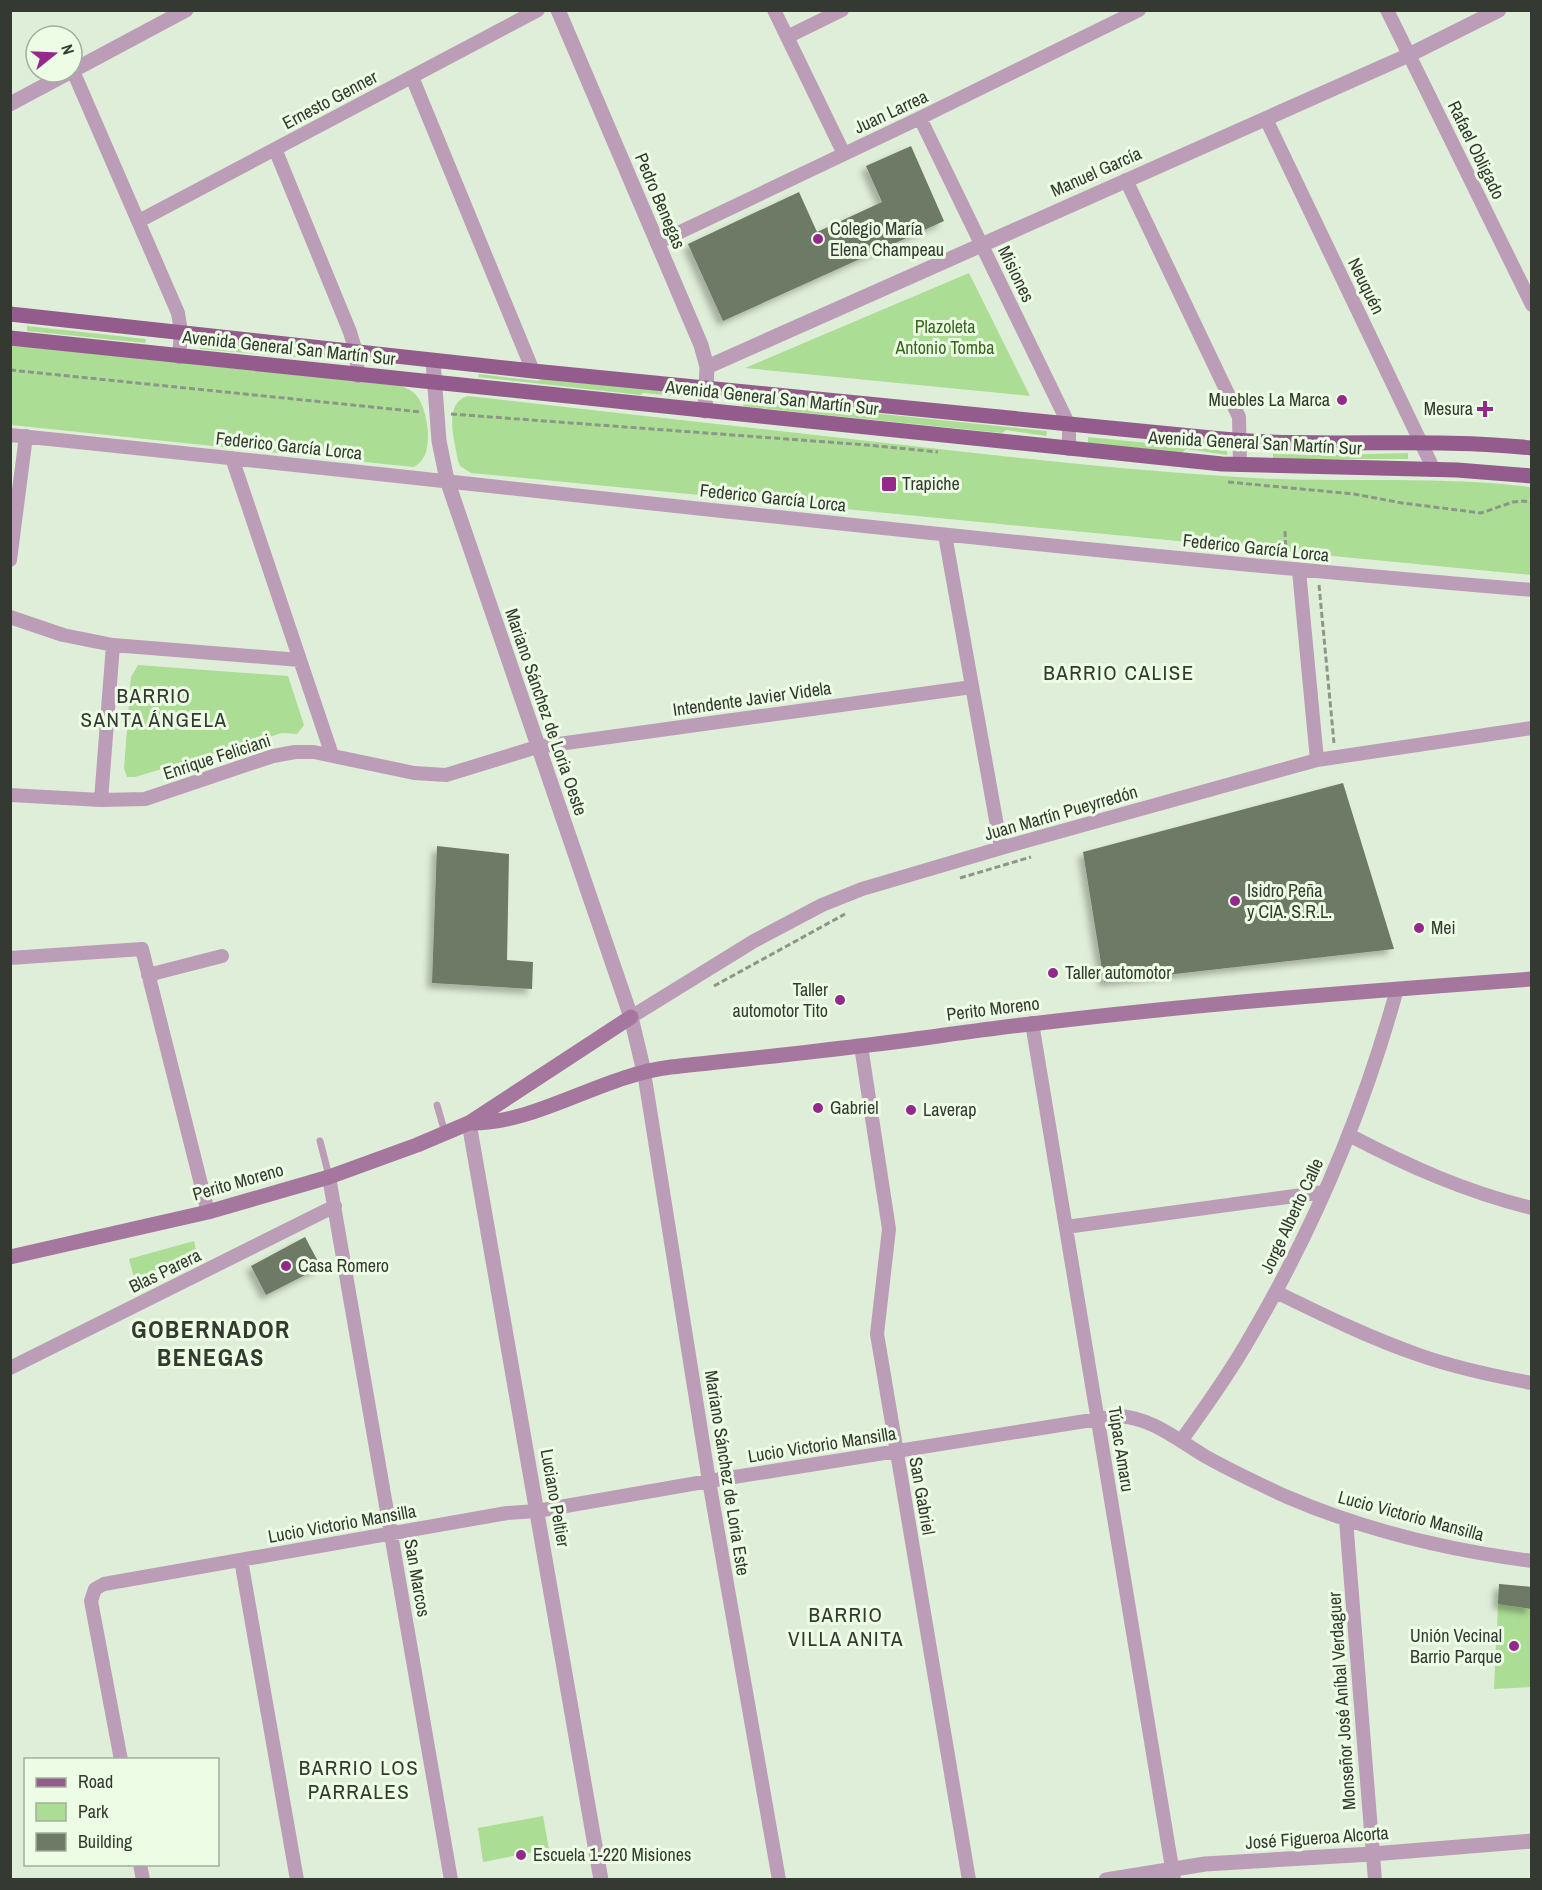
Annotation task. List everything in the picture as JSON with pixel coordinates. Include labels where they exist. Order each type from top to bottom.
[{"type":"main road","name":"Avenida General San Martín Sur","points":[[10,314],[433,361],[1240,441],[1470,443],[1532,448]]},
{"type":"main road","name":"Avenida General San Martín Sur","points":[[10,338],[358,376],[1240,465],[1434,470],[1532,476]]},
{"type":"main road","name":"Perito Moreno","points":[[469,1124],[487,1124],[508,1119],[644,1072],[1032,1023],[1397,989],[1532,979]]},
{"type":"main road","name":"Perito Moreno","points":[[10,1257],[208,1212],[329,1176],[446,1133],[469,1124],[631,1017]]},
{"type":"street","points":[[84,65],[186,10]]},
{"type":"street","name":"Ernesto Genner","points":[[139,221],[538,10]]},
{"type":"street","name":"Pedro Benegas","points":[[558,10],[701,345],[707,367],[705,411]]},
{"type":"street","points":[[774,10],[844,154]]},
{"type":"street","points":[[787,37],[842,10]]},
{"type":"street","name":"Juan Larrea","points":[[657,243],[920,118],[1139,10]]},
{"type":"street","name":"Rafael Obligado","points":[[1387,10],[1532,305]]},
{"type":"street","name":"Manuel García","points":[[707,367],[1409,55],[1499,10]]},
{"type":"street","points":[[412,77],[533,371]]},
{"type":"street","points":[[10,104],[48,84]]},
{"type":"street","points":[[78,84],[178,313],[181,332],[179,357]]},
{"type":"street","name":"Misiones","points":[[920,118],[1069,425],[1069,449]]},
{"type":"street","name":"Neuquén","points":[[1266,119],[1434,470]]},
{"type":"street","points":[[275,149],[350,332],[356,352],[358,376]]},
{"type":"street","points":[[1126,180],[1239,417],[1240,465]]},
{"type":"street","name":"Mariano Sánchez de Loria Oeste","points":[[433,361],[439,441],[447,480],[631,1017],[644,1072]]},
{"type":"street","name":"Federico García Lorca","points":[[10,435],[945,535],[1299,571],[1532,590]]},
{"type":"street","points":[[10,560],[26,436]]},
{"type":"street","points":[[232,458],[332,755]]},
{"type":"street","points":[[945,535],[1001,848]]},
{"type":"street","points":[[1299,571],[1317,760]]},
{"type":"street","points":[[10,617],[63,635],[113,645],[300,660]]},
{"type":"street","points":[[101,800],[113,645]]},
{"type":"street","name":"Intendente Javier Videla","points":[[537,747],[972,687]]},
{"type":"street","name":"Juan Martín Pueyrredón","points":[[631,1017],[753,941],[822,905],[862,889],[1317,760],[1532,728]]},
{"type":"street","name":"Enrique Feliciani","points":[[10,795],[101,800],[145,799],[273,756],[304,752],[332,755],[414,773],[446,775],[537,747]]},
{"type":"street","points":[[10,958],[142,949],[208,1212]]},
{"type":"street","points":[[148,975],[222,956]]},
{"type":"street","name":"Jorge Alberto Calle","points":[[1181,1441],[1230,1370],[1276,1292],[1324,1192],[1371,1077],[1397,989]]},
{"type":"street","name":"Túpac Amaru","points":[[1032,1023],[1173,1874]]},
{"type":"street","name":"San Gabriel","points":[[861,1046],[889,1228],[877,1334],[969,1880]]},
{"type":"street","name":"Mariano Sánchez de Loria Este","points":[[644,1072],[709,1481],[779,1880]]},
{"type":"street","name":"Luciano Peltier","points":[[469,1124],[601,1880]]},
{"type":"street","points":[[1349,1135],[1426,1174],[1480,1195],[1532,1208]]},
{"type":"street","name":"San Marcos","points":[[329,1176],[451,1880]]},
{"type":"street","points":[[1066,1227],[1324,1192]]},
{"type":"street","name":"Blas Parera","points":[[10,1368],[335,1206]]},
{"type":"street","points":[[1276,1292],[1369,1336],[1422,1356],[1532,1383]]},
{"type":"street","name":"Lucio Victorio Mansilla","points":[[121,1758],[92,1601],[95,1589],[104,1584],[507,1513],[537,1511],[1098,1418],[1134,1416],[1254,1481],[1346,1520],[1442,1546],[1532,1561]]},
{"type":"street","name":"Monseñor José Aníbal Verdaguer","points":[[1346,1520],[1375,1880]]},
{"type":"street","points":[[241,1560],[297,1880]]},
{"type":"street","name":"José Figueroa Alcorta","points":[[1106,1880],[1173,1874],[1205,1864],[1532,1841]]},
{"type":"lane","points":[[437,1105],[446,1133]]},
{"type":"lane","points":[[320,1141],[329,1176]]},
{"type":"path","points":[[10,370],[437,413],[938,452]]},
{"type":"path","points":[[1217,480],[1354,494],[1481,513],[1513,502],[1532,503]]},
{"type":"green space","name":"Plazoleta Antonio Tomba","points":[[969,273],[1030,396],[745,368]]},
{"type":"green space","points":[[27,326],[146,339],[145,343],[27,331]]},
{"type":"green space","points":[[199,344],[333,357],[333,360],[200,349]]},
{"type":"green space","points":[[11,345],[400,386],[413,392],[423,406],[428,436],[425,455],[413,467],[11,425]]},
{"type":"green space","points":[[479,374],[686,393],[686,397],[643,393],[641,395],[478,377]]},
{"type":"green space","points":[[468,396],[1151,471],[1274,479],[1458,481],[1531,487],[1531,575],[471,473],[460,466],[458,461],[452,424],[455,406]]},
{"type":"green space","points":[[745,400],[1047,431],[1046,436],[1006,430],[1002,433],[768,409],[743,406]]},
{"type":"green space","points":[[1088,437],[1227,451],[1227,455],[1186,449],[1182,453],[1088,443]]},
{"type":"green space","points":[[1408,453],[1408,459],[1273,459],[1273,454]]},
{"type":"green space","points":[[138,665],[288,676],[304,725],[297,734],[282,733],[135,777],[127,777],[124,768],[131,677]]},
{"type":"green space","points":[[194,1241],[196,1250],[135,1281],[129,1259]]},
{"type":"green space","name":"Unión Vecinal Barrio Parque","points":[[1499,1584],[1531,1587],[1531,1687],[1494,1689]]},
{"type":"green space","points":[[543,1816],[549,1849],[483,1862],[478,1828]]},
{"type":"building","name":"Colegio María Elena Champeau","points":[[911,146],[944,221],[723,321],[688,244],[799,192],[817,232],[882,202],[866,166]]},
{"type":"building","name":"Isidro Peña y CIA. S.R.L.","points":[[1343,783],[1394,949],[1104,982],[1083,852]]},
{"type":"building","points":[[437,846],[509,854],[507,960],[533,962],[532,989],[432,983]]},
{"type":"building","name":"Casa Romero","points":[[305,1237],[321,1267],[266,1295],[251,1266]]},
{"type":"building","points":[[1499,1584],[1532,1587],[1532,1609],[1498,1604]]},
{"type":"place","name":"Colegio María Elena Champeau","points":[[818,239]]},
{"type":"place","name":"Muebles La Marca","points":[[1342,400]]},
{"type":"place","name":"Mesura","points":[[1485,409]]},
{"type":"place","name":"Trapiche","points":[[889,484]]},
{"type":"place","name":"Isidro Peña y CIA. S.R.L.","points":[[1235,901]]},
{"type":"place","name":"Mei","points":[[1419,928]]},
{"type":"place","name":"Taller automotor","points":[[1053,973]]},
{"type":"place","name":"Taller automotor Tito","points":[[840,1000]]},
{"type":"place","name":"Gabriel","points":[[818,1108]]},
{"type":"place","name":"Laverap","points":[[911,1110]]},
{"type":"place","name":"Casa Romero","points":[[286,1266]]},
{"type":"place","name":"Unión Vecinal Barrio Parque","points":[[1514,1646]]},
{"type":"place","name":"Escuela 1-220 Misiones","points":[[521,1855]]},
{"type":"district","name":"BARRIO CALISE","points":[[1119,673]]},
{"type":"district","name":"BARRIO SANTA ÁNGELA","points":[[154,708]]},
{"type":"district","name":"GOBERNADOR BENEGAS","points":[[211,1344]]},
{"type":"district","name":"BARRIO VILLA ANITA","points":[[846,1627]]},
{"type":"district","name":"BARRIO LOS PARRALES","points":[[359,1780]]}]
